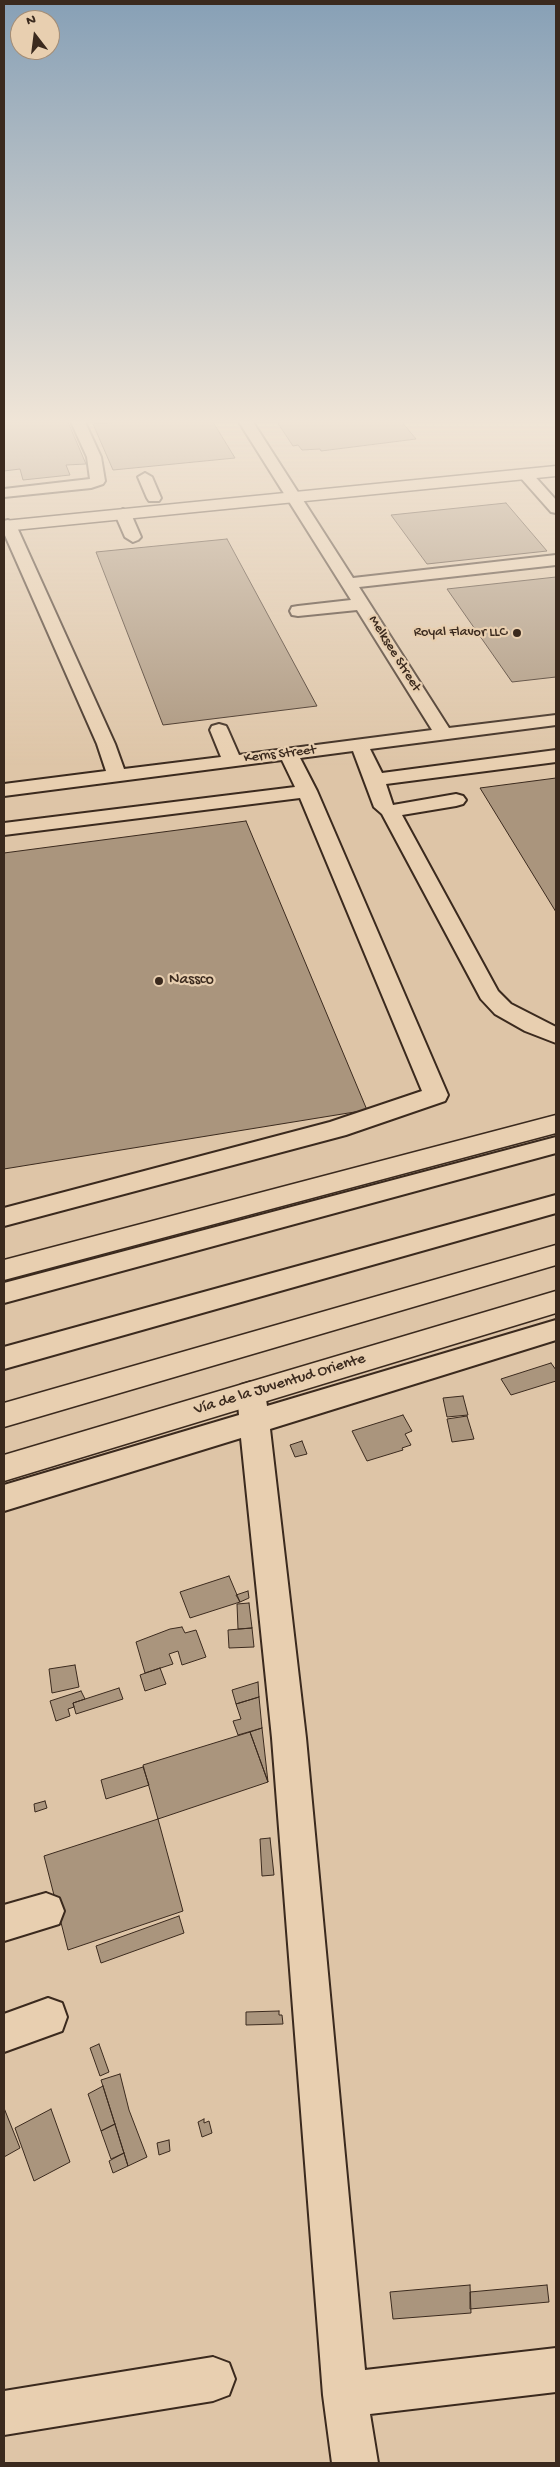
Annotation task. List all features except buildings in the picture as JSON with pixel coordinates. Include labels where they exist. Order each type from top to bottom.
[{"type":"main road","points":[[4,1252],[556,1107]]},
{"type":"main road","points":[[4,1270],[556,1124]]},
{"type":"main road","points":[[4,1416],[556,1255]]},
{"type":"main road","name":"Vía de la Juventud Oriente","points":[[4,1468],[252,1408],[556,1302]]},
{"type":"street","points":[[17,537],[106,744],[116,776]]},
{"type":"street","name":"Melksee Street","points":[[321,537],[444,734]]},
{"type":"street","points":[[350,583],[556,560]]},
{"type":"street","points":[[298,611],[362,604]]},
{"type":"street","name":"Kerns Street","points":[[4,790],[556,720]]},
{"type":"street","points":[[219,730],[232,761]]},
{"type":"street","points":[[359,745],[375,780],[384,807],[390,810],[456,800]]},
{"type":"street","points":[[4,1217],[337,1130],[436,1095],[307,791],[288,754]]},
{"type":"street","points":[[375,780],[556,756]]},
{"type":"street","points":[[78,780],[89,818]]},
{"type":"street","points":[[4,829],[307,791]]},
{"type":"street","points":[[390,810],[488,994],[503,1009],[533,1026],[556,1036]]},
{"type":"street","points":[[4,1293],[556,1145]]},
{"type":"street","points":[[4,1358],[556,1204]]},
{"type":"street","points":[[4,1498],[252,1408],[556,1330]]},
{"type":"street","points":[[252,1408],[289,1738],[345,2395],[355,2463]]},
{"type":"street","points":[[4,1924],[46,1911]]},
{"type":"street","points":[[4,2033],[48,2017]]},
{"type":"street","points":[[345,2395],[556,2370]]},
{"type":"street","points":[[4,2413],[213,2379]]},
{"type":"place","name":"Royal Flavor LLC","points":[[517,633]]},
{"type":"place","name":"Nassco","points":[[159,981]]}]
